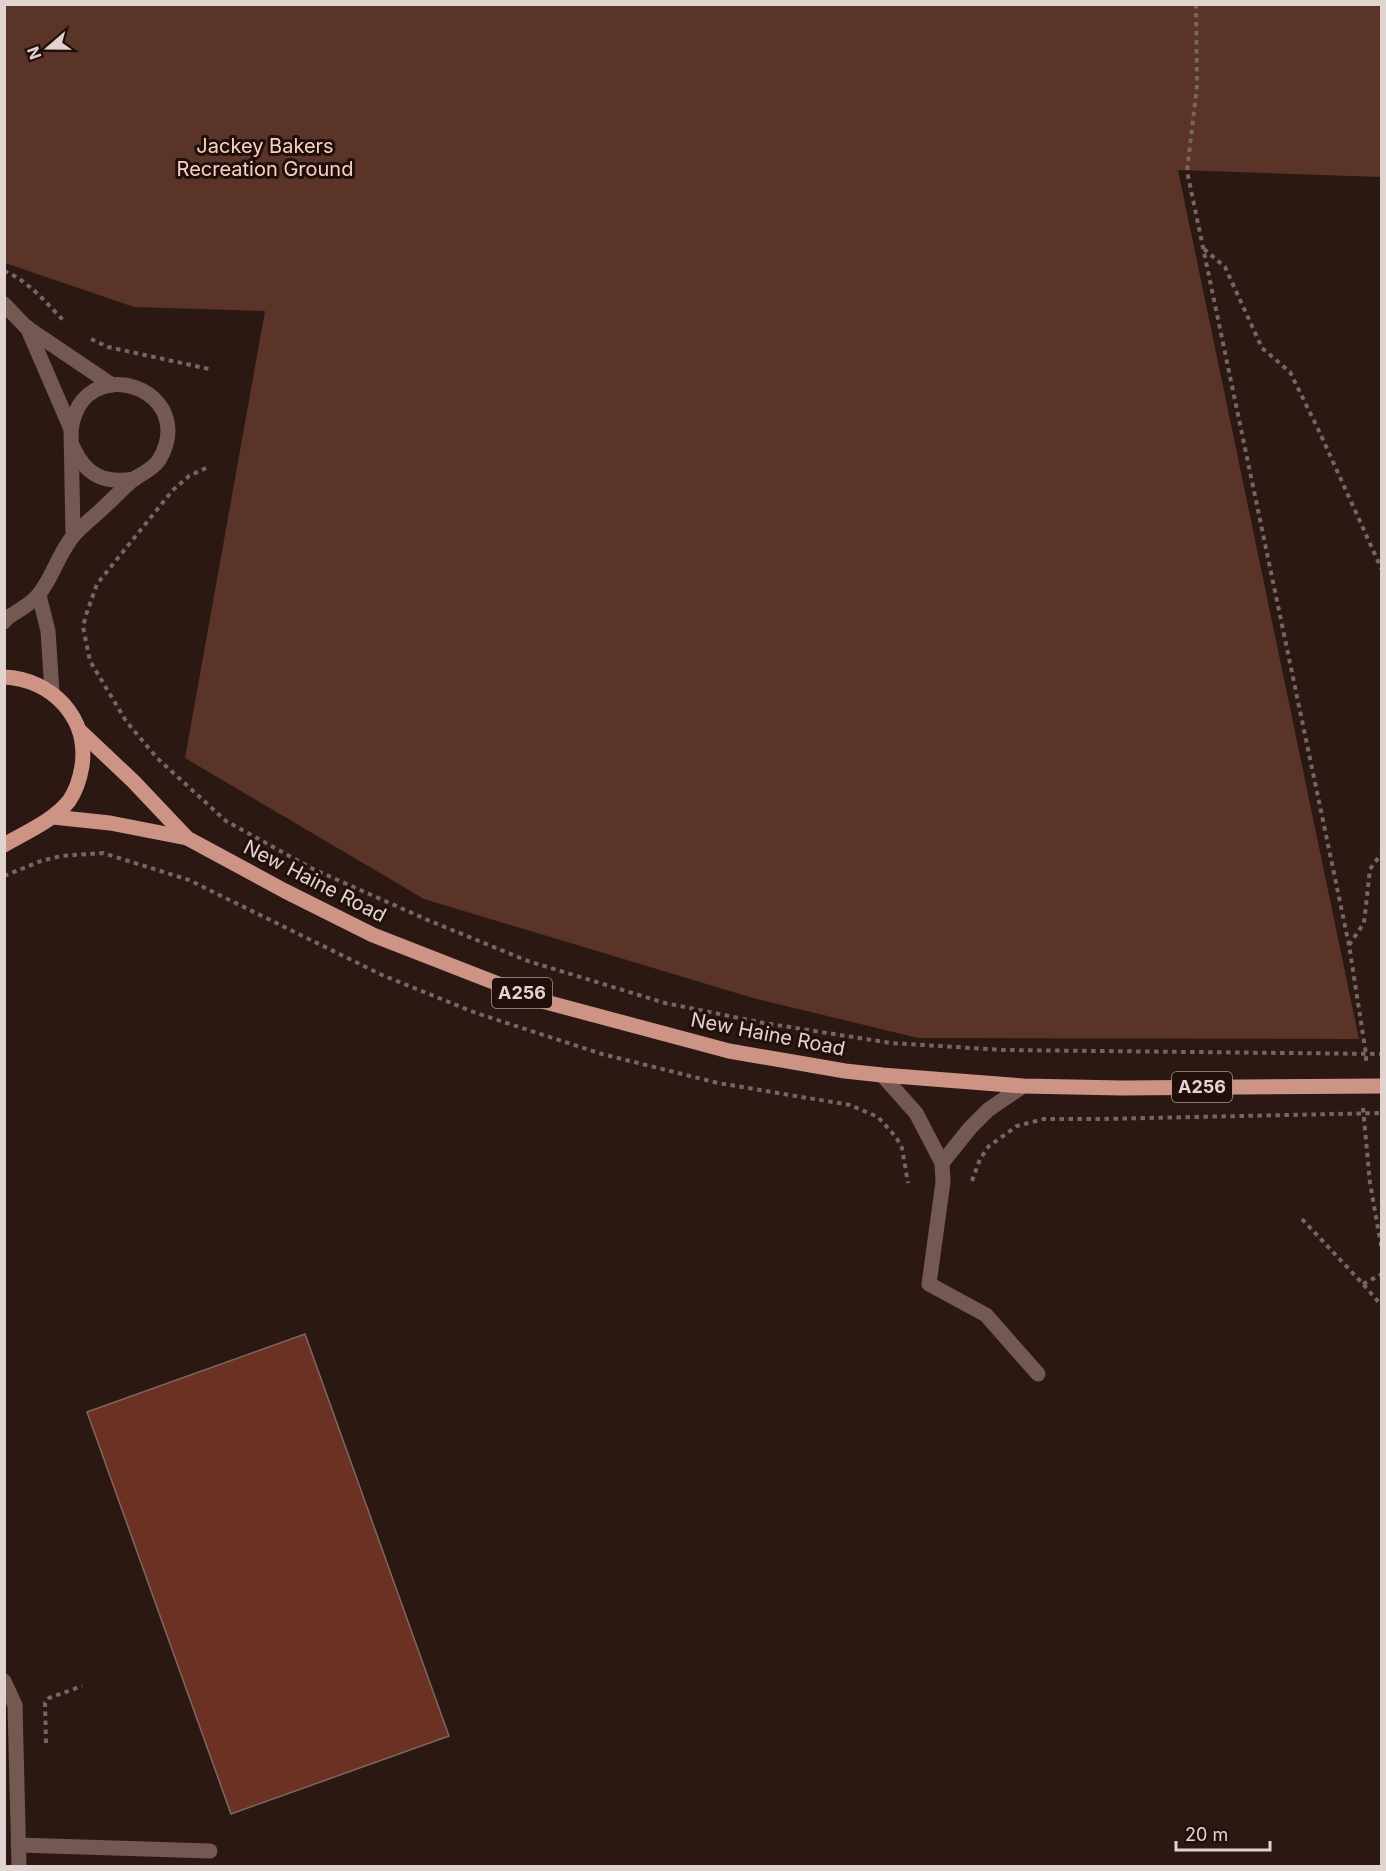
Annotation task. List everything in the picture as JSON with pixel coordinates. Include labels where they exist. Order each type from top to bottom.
[{"type":"main road","name":"New Haine Road","points":[[4,677],[30,681],[52,692],[69,709],[80,731],[84,754],[80,778],[70,800],[53,817],[4,845]]},
{"type":"main road","name":"New Haine Road","points":[[80,731],[133,781],[187,838]]},
{"type":"main road","name":"New Haine Road","points":[[53,817],[110,823],[187,838],[373,935],[542,1001],[729,1051],[845,1071],[1023,1086],[1134,1088],[1382,1086]]},
{"type":"main road","name":"New Haine Road","points":[[4,832],[32,829]]},
{"type":"street","points":[[4,304],[27,327],[112,385]]},
{"type":"street","points":[[27,327],[71,429]]},
{"type":"street","points":[[4,622],[39,595],[73,536],[159,460],[166,445],[168,429],[164,414],[155,400],[143,390],[128,385],[112,385],[96,390],[83,399],[75,413],[71,429],[73,536]]},
{"type":"street","points":[[72,445],[79,459],[90,471],[103,478],[119,481],[135,479]]},
{"type":"street","points":[[39,595],[48,631],[52,692]]},
{"type":"street","points":[[882,1075],[916,1113],[942,1163],[943,1182],[929,1284],[986,1315],[1038,1374]]},
{"type":"street","points":[[942,1163],[988,1110],[1023,1086]]},
{"type":"street","points":[[4,1681],[15,1705],[11,1845],[19,1866]]},
{"type":"street","points":[[11,1845],[210,1851]]},
{"type":"path","points":[[1196,4],[1197,86],[1187,171],[1349,945],[1366,1054]]},
{"type":"path","points":[[1204,249],[1226,267],[1262,348],[1290,372],[1382,570]]},
{"type":"path","points":[[4,271],[14,274],[67,324]]},
{"type":"path","points":[[83,336],[108,347],[209,369]]},
{"type":"path","points":[[206,468],[189,476],[172,490],[97,584],[83,627],[90,660],[126,721],[157,758],[226,821],[313,869],[528,961],[665,1004],[764,1023],[891,1043],[1003,1050],[1382,1054]]},
{"type":"path","points":[[1349,945],[1364,923],[1370,869],[1382,853]]},
{"type":"path","points":[[972,1181],[980,1159],[989,1146],[1017,1126],[1044,1119],[1382,1113]]},
{"type":"path","points":[[1363,1114],[1370,1183],[1382,1251]]},
{"type":"path","points":[[1302,1219],[1382,1306]]},
{"type":"path","points":[[1363,1284],[1382,1274]]},
{"type":"path","points":[[46,1743],[45,1702],[49,1698],[82,1686]]},
{"type":"green space","name":"Jackey Bakers Recreation Ground","points":[[5,4],[1381,5],[1381,177],[1178,170],[1359,1039],[918,1038],[753,998],[424,899],[185,758],[265,311],[134,307],[5,263]]},
{"type":"building","points":[[305,1334],[449,1736],[231,1814],[87,1412]]}]
